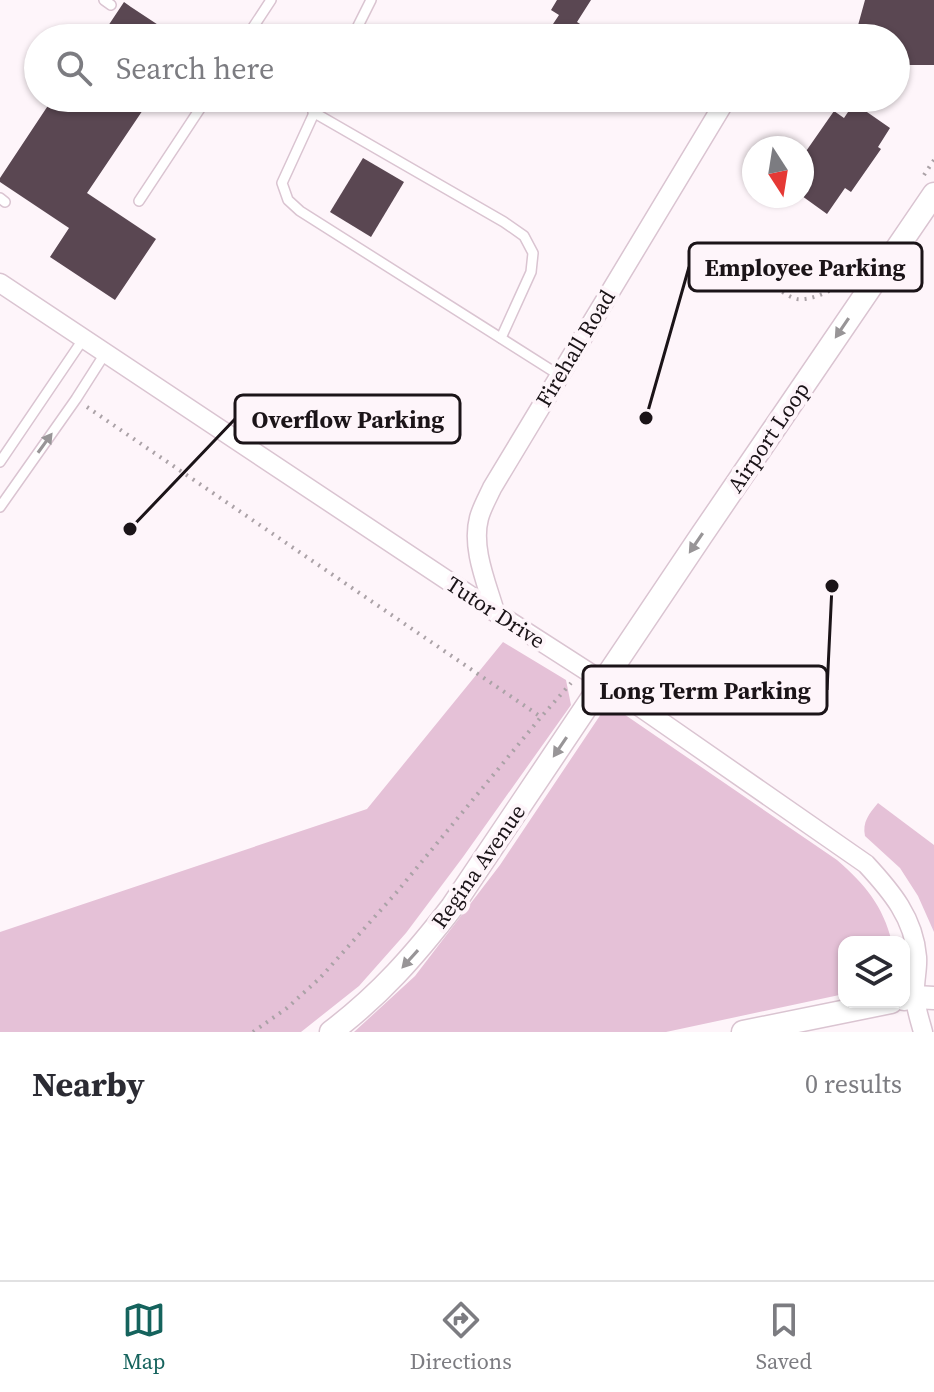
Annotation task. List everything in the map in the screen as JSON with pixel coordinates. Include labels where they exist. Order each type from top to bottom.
[{"type":"street","name":"Firehall Road","points":[[495,612],[479,554],[478,519],[492,488],[719,112]]},
{"type":"street","name":"Airport Loop","points":[[594,676],[701,536],[926,190]]},
{"type":"street","name":"Tutor Drive","points":[[0,283],[594,676],[866,864],[903,909],[912,932],[923,1032]]},
{"type":"street","name":"Regina Avenue","points":[[331,1032],[384,988],[452,907],[594,676]]},
{"type":"street","points":[[743,1032],[861,1008]]},
{"type":"lane","points":[[255,24],[271,0]]},
{"type":"lane","points":[[359,24],[371,0]]},
{"type":"lane","points":[[139,201],[198,112]]},
{"type":"lane","points":[[501,338],[531,272],[533,253],[524,236],[313,112],[282,183],[288,200],[300,211],[559,375]]},
{"type":"lane","points":[[0,462],[84,338]]},
{"type":"lane","points":[[0,507],[106,352]]},
{"type":"path","points":[[926,190],[934,160]]},
{"type":"path","points":[[769,283],[795,299],[803,299],[831,290],[850,279]]},
{"type":"path","points":[[76,399],[541,717]]},
{"type":"path","points":[[253,1032],[287,1008],[320,978],[396,893],[541,717],[594,676]]},
{"type":"shaded area","points":[[503,642],[566,680],[571,705],[406,933],[359,986],[301,1032],[0,1032],[0,932],[367,809]]},
{"type":"shaded area","points":[[618,710],[837,860],[872,896],[890,936],[838,936],[838,995],[666,1032],[354,1032],[415,976],[500,865],[601,714]]},
{"type":"shaded area","points":[[878,803],[934,845],[934,932],[918,896],[900,868],[865,836],[865,822]]},
{"type":"building","points":[[557,0],[591,0],[577,22],[580,24],[553,24],[559,15],[551,10]]},
{"type":"building","points":[[865,0],[934,0],[934,65],[910,65],[910,24],[858,24]]},
{"type":"building","points":[[124,2],[157,24],[109,24]]},
{"type":"building","points":[[44,112],[142,112],[87,193],[156,239],[115,300],[50,257],[69,228],[0,182]]},
{"type":"building","points":[[835,112],[844,118],[848,112],[867,112],[890,128],[878,147],[881,149],[851,192],[845,188],[827,214],[814,205],[814,140]]},
{"type":"building","points":[[363,158],[404,182],[371,237],[330,212]]},
{"type":"place","name":"Employee Parking","points":[[646,418]]},
{"type":"place","name":"Overflow Parking","points":[[130,529]]},
{"type":"place","name":"Long Term Parking","points":[[832,586]]}]
